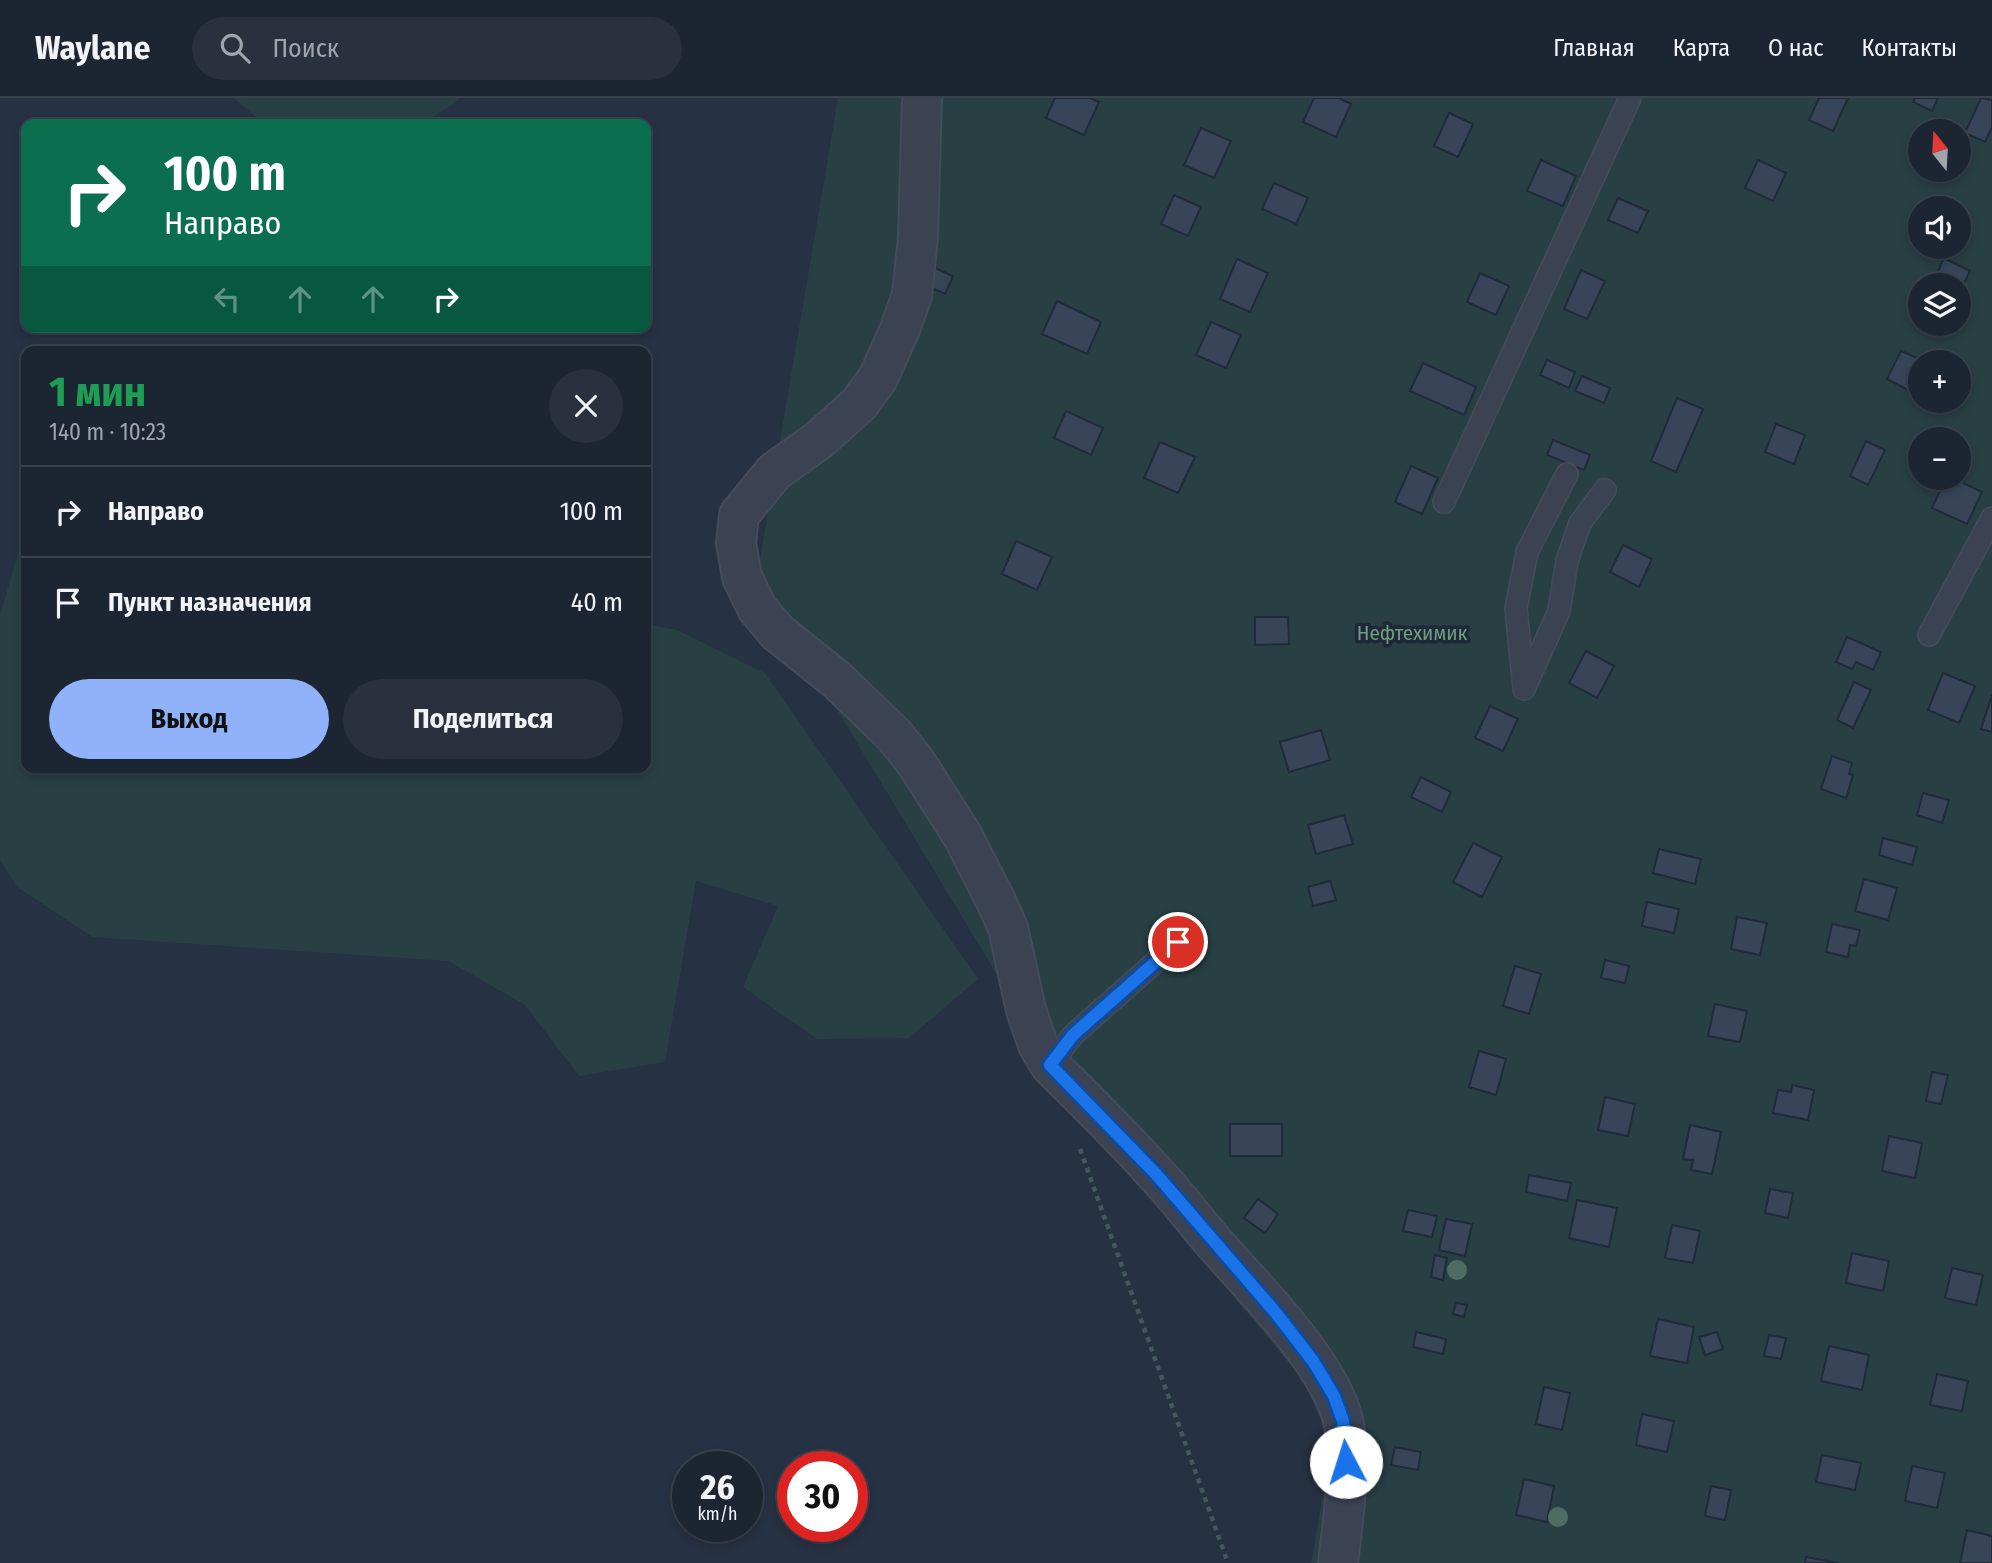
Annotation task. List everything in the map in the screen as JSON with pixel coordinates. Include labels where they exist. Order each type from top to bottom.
[{"type":"street","points":[[922,98],[918,237],[912,295],[900,329],[878,378],[859,404],[819,440],[774,472],[740,515],[736,543],[742,577],[757,608],[777,632],[837,680],[895,736],[917,764],[962,835],[995,898],[1007,928],[1026,1010],[1038,1045],[1050,1065],[1156,1174],[1276,1313],[1313,1361],[1334,1396],[1343,1421],[1346,1462],[1338,1563]]},
{"type":"lane","points":[[1444,502],[1630,98]]},
{"type":"lane","points":[[1567,474],[1527,552],[1516,608],[1524,689],[1559,611],[1567,561],[1580,523],[1605,490]]},
{"type":"lane","points":[[1929,635],[1992,518]]},
{"type":"lane","points":[[1050,1065],[1073,1035],[1178,942]]},
{"type":"path","points":[[1079,1144],[1228,1563]]},
{"type":"green space","points":[[234,98],[459,98],[430,119],[258,119]]},
{"type":"green space","name":"Нефтехимик","points":[[838,98],[1992,98],[1992,1563],[1311,1563],[1326,1477],[1324,1427],[1303,1380],[1079,1111],[757,577]]},
{"type":"green space","points":[[21,544],[21,773],[651,773],[651,625],[677,630],[765,673],[978,979],[909,1038],[817,1039],[743,987],[778,906],[696,881],[665,1062],[579,1076],[525,1005],[448,961],[92,937],[17,887],[0,860],[0,615]]},
{"type":"building","points":[[1055,98],[1090,98],[1099,102],[1084,135],[1046,118]]},
{"type":"building","points":[[1314,98],[1339,98],[1351,104],[1336,137],[1303,122]]},
{"type":"building","points":[[1819,98],[1848,98],[1833,131],[1809,120]]},
{"type":"building","points":[[1915,98],[1938,98],[1932,111],[1913,102]]},
{"type":"building","points":[[1981,98],[1992,100],[1992,127],[1985,142],[1971,136],[1971,120]]},
{"type":"building","points":[[1449,113],[1473,124],[1458,157],[1434,146]]},
{"type":"building","points":[[1201,128],[1231,141],[1214,178],[1184,165]]},
{"type":"building","points":[[1541,160],[1576,176],[1563,206],[1527,191]]},
{"type":"building","points":[[1758,160],[1786,173],[1773,201],[1745,188]]},
{"type":"building","points":[[1274,183],[1308,198],[1296,224],[1262,209]]},
{"type":"building","points":[[1174,195],[1201,207],[1188,236],[1161,224]]},
{"type":"building","points":[[1618,198],[1648,211],[1638,233],[1608,220]]},
{"type":"building","points":[[1237,259],[1268,273],[1250,312],[1220,299]]},
{"type":"building","points":[[1944,259],[1970,271],[1969,273],[1937,273]]},
{"type":"building","points":[[926,264],[953,276],[945,294],[918,282]]},
{"type":"building","points":[[1581,270],[1605,281],[1587,319],[1564,309]]},
{"type":"building","points":[[1480,273],[1509,286],[1496,315],[1467,302]]},
{"type":"building","points":[[1057,301],[1101,322],[1087,354],[1042,334]]},
{"type":"building","points":[[1211,322],[1241,335],[1226,368],[1196,355]]},
{"type":"building","points":[[1901,351],[1908,354],[1908,390],[1887,379]]},
{"type":"building","points":[[1547,360],[1575,372],[1569,388],[1540,375]]},
{"type":"building","points":[[1423,363],[1476,387],[1464,415],[1410,391]]},
{"type":"building","points":[[1582,376],[1610,388],[1604,403],[1575,391]]},
{"type":"building","points":[[1677,398],[1703,409],[1676,472],[1651,461]]},
{"type":"building","points":[[1066,411],[1103,428],[1091,455],[1054,438]]},
{"type":"building","points":[[1776,424],[1805,435],[1794,464],[1765,452]]},
{"type":"building","points":[[1553,440],[1590,455],[1584,470],[1547,455]]},
{"type":"building","points":[[1866,441],[1885,450],[1868,485],[1850,476]]},
{"type":"building","points":[[1160,442],[1195,457],[1178,493],[1144,478]]},
{"type":"building","points":[[1411,466],[1438,478],[1422,514],[1395,502]]},
{"type":"building","points":[[1971,487],[1982,492],[1967,524],[1932,508],[1940,490],[1971,490]]},
{"type":"building","points":[[1016,541],[1052,557],[1037,590],[1002,574]]},
{"type":"building","points":[[1623,545],[1652,559],[1639,587],[1610,572]]},
{"type":"building","points":[[1255,617],[1288,617],[1289,644],[1255,645]]},
{"type":"building","points":[[1847,637],[1881,652],[1873,670],[1856,662],[1852,669],[1836,662]]},
{"type":"building","points":[[1586,651],[1614,666],[1597,698],[1569,683]]},
{"type":"building","points":[[1943,673],[1975,686],[1959,723],[1928,710]]},
{"type":"building","points":[[1854,682],[1871,690],[1853,728],[1837,720]]},
{"type":"building","points":[[1992,695],[1992,732],[1981,729]]},
{"type":"building","points":[[1490,706],[1518,719],[1503,751],[1475,738]]},
{"type":"building","points":[[1321,730],[1330,760],[1289,772],[1280,742]]},
{"type":"building","points":[[1832,756],[1852,763],[1849,774],[1853,775],[1846,798],[1821,789]]},
{"type":"building","points":[[1421,777],[1451,792],[1442,812],[1411,797]]},
{"type":"building","points":[[1923,793],[1949,800],[1942,823],[1917,815]]},
{"type":"building","points":[[1344,815],[1353,844],[1316,854],[1308,825]]},
{"type":"building","points":[[1883,838],[1917,847],[1912,865],[1879,855]]},
{"type":"building","points":[[1473,843],[1502,857],[1482,897],[1453,882]]},
{"type":"building","points":[[1659,849],[1701,859],[1695,884],[1653,873]]},
{"type":"building","points":[[1864,879],[1897,888],[1888,920],[1855,911]]},
{"type":"building","points":[[1330,881],[1336,900],[1313,906],[1308,887]]},
{"type":"building","points":[[1647,902],[1679,909],[1674,933],[1642,926]]},
{"type":"building","points":[[1737,917],[1767,923],[1760,955],[1731,949]]},
{"type":"building","points":[[1832,924],[1860,930],[1856,946],[1850,945],[1848,957],[1826,952]]},
{"type":"building","points":[[1605,960],[1629,966],[1625,983],[1601,978]]},
{"type":"building","points":[[1515,966],[1541,974],[1529,1014],[1503,1006]]},
{"type":"building","points":[[1715,1004],[1747,1011],[1740,1042],[1708,1036]]},
{"type":"building","points":[[1479,1051],[1506,1059],[1496,1095],[1469,1087]]},
{"type":"building","points":[[1932,1072],[1948,1075],[1941,1104],[1926,1101]]},
{"type":"building","points":[[1792,1085],[1814,1090],[1808,1120],[1773,1113],[1778,1090],[1791,1092]]},
{"type":"building","points":[[1605,1097],[1635,1104],[1628,1136],[1598,1130]]},
{"type":"building","points":[[1230,1124],[1282,1124],[1282,1156],[1230,1156]]},
{"type":"building","points":[[1690,1125],[1721,1132],[1712,1174],[1691,1170],[1693,1160],[1683,1159]]},
{"type":"building","points":[[1889,1136],[1922,1143],[1915,1178],[1882,1171]]},
{"type":"building","points":[[1529,1175],[1571,1183],[1567,1201],[1526,1192]]},
{"type":"building","points":[[1770,1189],[1793,1193],[1788,1218],[1765,1213]]},
{"type":"building","points":[[1258,1199],[1278,1214],[1265,1233],[1244,1218]]},
{"type":"building","points":[[1577,1200],[1617,1208],[1609,1247],[1569,1238]]},
{"type":"building","points":[[1408,1210],[1437,1216],[1432,1237],[1403,1231]]},
{"type":"building","points":[[1446,1219],[1472,1224],[1465,1256],[1439,1250]]},
{"type":"building","points":[[1672,1225],[1700,1231],[1693,1263],[1665,1258]]},
{"type":"building","points":[[1852,1253],[1889,1261],[1883,1291],[1846,1283]]},
{"type":"building","points":[[1435,1255],[1447,1258],[1443,1280],[1431,1277]]},
{"type":"building","points":[[1952,1268],[1983,1275],[1976,1305],[1945,1298]]},
{"type":"building","points":[[1456,1303],[1467,1305],[1464,1317],[1453,1314]]},
{"type":"building","points":[[1658,1319],[1694,1327],[1687,1363],[1650,1356]]},
{"type":"building","points":[[1416,1332],[1446,1339],[1443,1354],[1413,1347]]},
{"type":"building","points":[[1717,1332],[1723,1349],[1705,1355],[1699,1337]]},
{"type":"building","points":[[1769,1335],[1786,1338],[1781,1359],[1764,1356]]},
{"type":"building","points":[[1829,1346],[1869,1355],[1862,1390],[1821,1381]]},
{"type":"building","points":[[1937,1374],[1968,1381],[1962,1411],[1930,1405]]},
{"type":"building","points":[[1544,1387],[1570,1393],[1562,1430],[1536,1424]]},
{"type":"building","points":[[1642,1414],[1674,1421],[1667,1452],[1636,1445]]},
{"type":"building","points":[[1395,1447],[1421,1452],[1418,1470],[1391,1465]]},
{"type":"building","points":[[1822,1455],[1861,1463],[1855,1490],[1816,1482]]},
{"type":"building","points":[[1912,1466],[1945,1473],[1937,1508],[1905,1501]]},
{"type":"building","points":[[1524,1479],[1554,1486],[1547,1522],[1516,1515]]},
{"type":"building","points":[[1711,1486],[1731,1490],[1725,1520],[1705,1516]]},
{"type":"building","points":[[1967,1530],[1992,1536],[1992,1563],[1960,1563]]},
{"type":"building","points":[[1806,1557],[1838,1563],[1805,1563]]},
{"type":"route","points":[[1178,942],[1073,1035],[1050,1065],[1156,1174],[1276,1313],[1313,1361],[1334,1396],[1343,1421],[1346,1462]]}]
